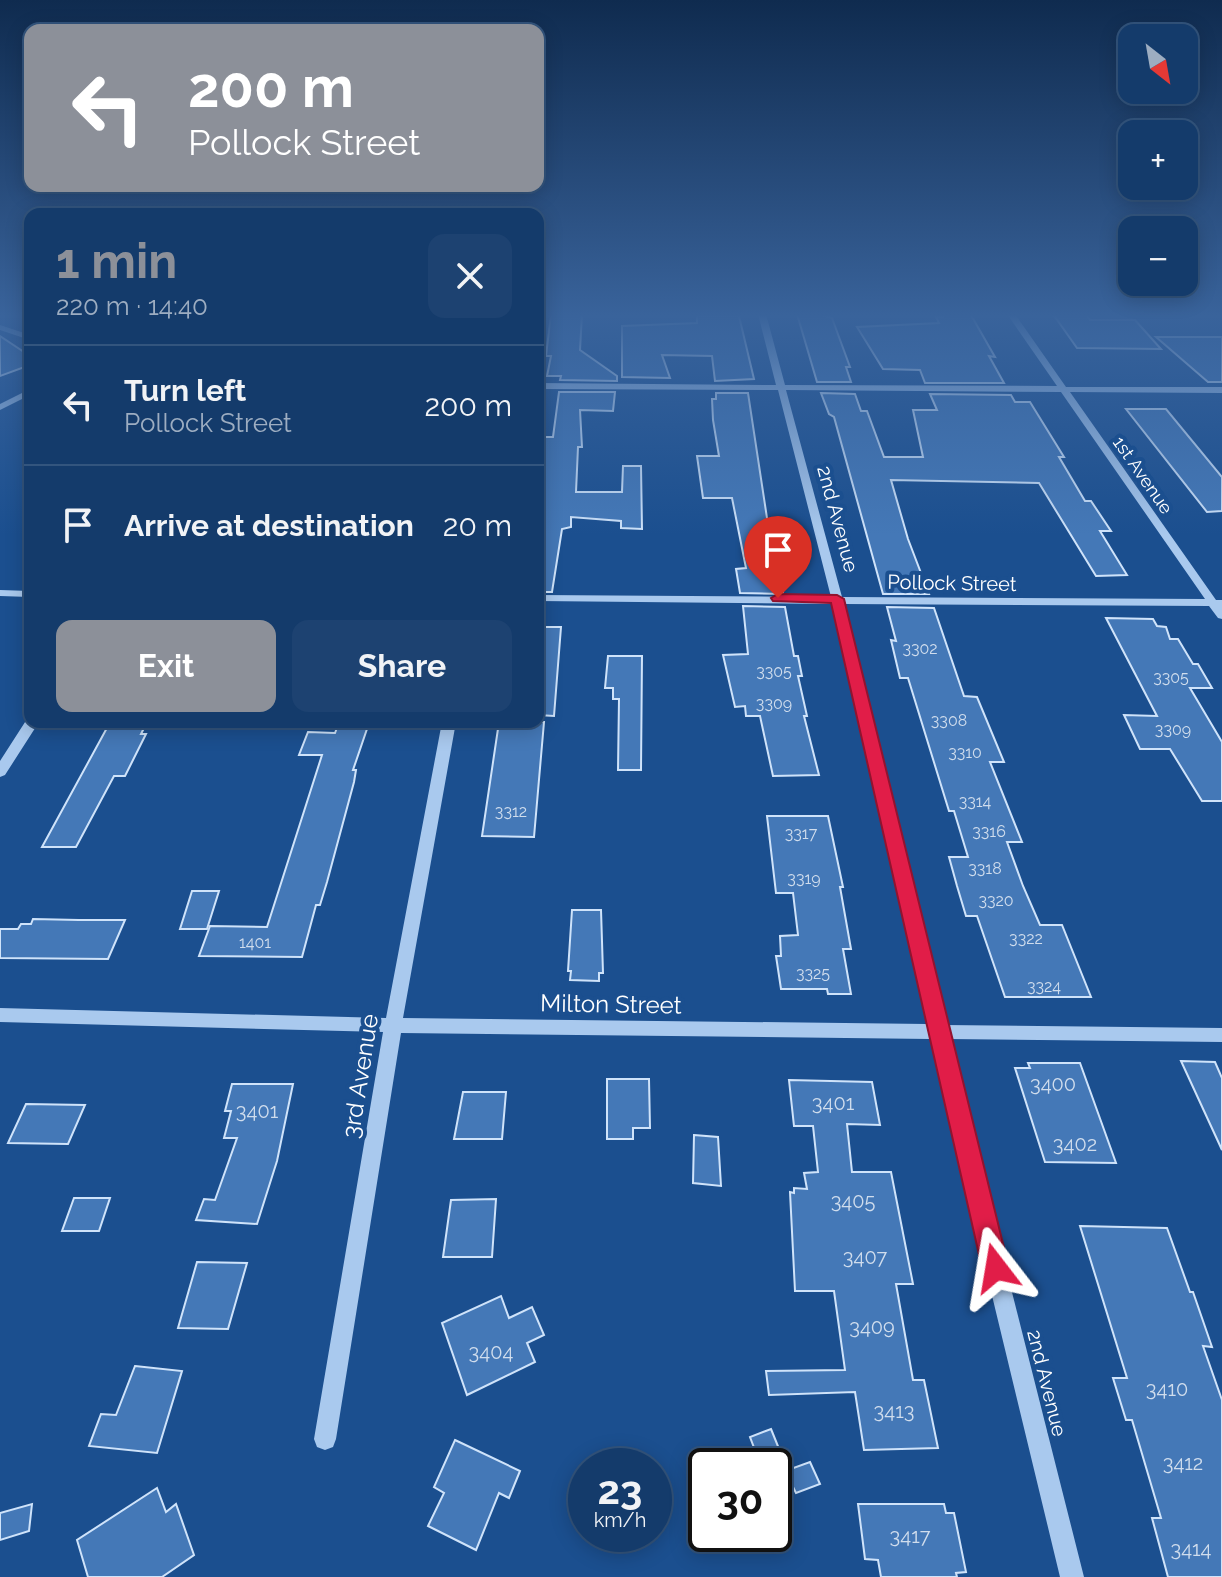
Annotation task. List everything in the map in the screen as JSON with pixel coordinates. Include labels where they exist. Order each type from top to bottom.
[{"type":"street","points":[[731,388],[1222,390]]},
{"type":"street","name":"2nd Avenue","points":[[780,388],[837,599],[938,1033],[1072,1577]]},
{"type":"street","name":"1st Avenue","points":[[1064,389],[1217,603],[1222,616]]},
{"type":"street","points":[[0,407],[24,395]]},
{"type":"street","points":[[0,593],[24,594]]},
{"type":"street","name":"Pollock Street","points":[[544,598],[1217,603]]},
{"type":"street","points":[[0,772],[28,728]]},
{"type":"street","name":"3rd Avenue","points":[[325,1439],[393,1026],[448,728]]},
{"type":"street","name":"Milton Street","points":[[0,1015],[393,1026],[1222,1035]]},
{"type":"building","points":[[559,392],[615,392],[613,411],[580,410],[582,447],[578,447],[576,492],[622,492],[623,466],[641,466],[642,529],[621,528],[621,521],[571,517],[571,527],[562,529],[552,592],[544,592],[544,437],[553,437]]},
{"type":"building","points":[[716,393],[748,393],[772,551],[780,552],[785,582],[781,582],[783,594],[740,593],[736,569],[746,568],[732,498],[703,498],[697,456],[719,456],[712,399],[716,399]]},
{"type":"building","points":[[821,393],[855,394],[861,411],[867,411],[884,457],[923,457],[913,410],[937,410],[930,394],[1011,395],[1015,402],[1030,402],[1064,457],[1059,457],[1085,501],[1091,501],[1111,531],[1100,531],[1127,575],[1096,576],[1039,483],[891,480],[908,539],[929,594],[883,594],[834,417],[829,414]]},
{"type":"building","points":[[1126,409],[1166,409],[1222,477],[1222,511],[1207,512]]},
{"type":"building","points":[[743,606],[785,607],[794,656],[798,656],[802,676],[798,676],[807,716],[804,716],[819,775],[773,776],[760,716],[746,716],[745,706],[735,707],[723,655],[748,654]]},
{"type":"building","points":[[887,607],[934,608],[964,696],[977,697],[1004,762],[990,762],[1022,842],[1007,842],[1023,886],[1040,925],[1062,925],[1091,997],[1005,997],[977,916],[966,916],[949,857],[968,857],[954,811],[949,811],[908,678],[900,678],[891,640],[896,641]]},
{"type":"building","points":[[1106,618],[1153,619],[1157,626],[1166,627],[1170,639],[1178,639],[1193,664],[1198,664],[1212,688],[1190,688],[1222,742],[1222,801],[1202,801],[1170,749],[1140,749],[1124,715],[1157,716]]},
{"type":"building","points":[[544,627],[561,627],[554,716],[544,715]]},
{"type":"building","points":[[608,656],[642,656],[641,770],[618,770],[619,699],[613,699],[613,688],[605,688]]},
{"type":"building","points":[[107,728],[144,728],[141,734],[146,734],[125,776],[114,776],[76,847],[42,847]]},
{"type":"building","points":[[337,728],[367,728],[353,770],[356,770],[354,782],[327,882],[320,905],[316,905],[302,957],[199,956],[210,926],[267,927],[322,755],[299,755],[308,732],[335,733]]},
{"type":"building","points":[[498,728],[543,728],[534,837],[482,836]]},
{"type":"building","points":[[767,816],[828,816],[843,887],[840,887],[851,949],[843,949],[851,994],[828,994],[827,989],[781,989],[776,956],[781,956],[780,936],[798,935],[793,893],[776,893]]},
{"type":"building","points":[[192,891],[219,891],[207,929],[180,929]]},
{"type":"building","points":[[572,910],[601,910],[603,973],[599,973],[599,981],[570,980]]},
{"type":"building","points":[[33,919],[125,920],[108,959],[0,958],[0,929],[18,929],[21,924],[31,924]]},
{"type":"building","points":[[1181,1061],[1215,1062],[1222,1078],[1222,1150]]},
{"type":"building","points":[[1028,1063],[1080,1063],[1116,1163],[1045,1162],[1015,1068],[1030,1068]]},
{"type":"building","points":[[607,1079],[649,1079],[650,1128],[633,1128],[633,1139],[607,1139]]},
{"type":"building","points":[[789,1080],[872,1082],[880,1125],[847,1124],[852,1172],[891,1172],[913,1284],[896,1284],[913,1380],[924,1380],[938,1448],[864,1450],[855,1392],[769,1395],[766,1371],[845,1370],[834,1291],[795,1291],[790,1192],[794,1193],[794,1188],[807,1189],[804,1173],[818,1172],[813,1126],[794,1126]]},
{"type":"building","points":[[232,1084],[293,1084],[277,1161],[257,1224],[196,1220],[204,1199],[215,1200],[237,1138],[224,1138],[231,1111],[225,1111]]},
{"type":"building","points":[[463,1092],[506,1092],[502,1139],[454,1139]]},
{"type":"building","points":[[26,1104],[85,1105],[68,1144],[8,1143]]},
{"type":"building","points":[[694,1135],[718,1137],[721,1186],[693,1183]]},
{"type":"building","points":[[74,1198],[110,1198],[99,1231],[62,1231]]},
{"type":"building","points":[[496,1199],[492,1257],[443,1257],[451,1200]]},
{"type":"building","points":[[1080,1226],[1167,1228],[1190,1292],[1193,1292],[1212,1347],[1203,1346],[1222,1400],[1222,1577],[1168,1577],[1152,1518],[1161,1518],[1132,1420],[1126,1420],[1113,1378],[1127,1378]]},
{"type":"building","points":[[197,1262],[247,1263],[228,1329],[178,1328]]},
{"type":"building","points":[[501,1296],[509,1318],[532,1307],[544,1335],[527,1343],[535,1362],[467,1395],[442,1323]]},
{"type":"building","points":[[135,1366],[182,1371],[157,1453],[89,1446],[101,1414],[116,1415]]},
{"type":"building","points":[[771,1429],[779,1448],[754,1448],[750,1437]]},
{"type":"building","points":[[455,1440],[520,1471],[509,1498],[499,1493],[476,1550],[428,1526],[444,1493],[434,1487]]},
{"type":"building","points":[[810,1462],[820,1484],[796,1493],[792,1485],[792,1468]]},
{"type":"building","points":[[157,1488],[166,1512],[176,1504],[194,1555],[162,1577],[88,1577],[77,1540]]},
{"type":"building","points":[[32,1504],[29,1531],[0,1540],[0,1513]]},
{"type":"building","points":[[858,1504],[944,1504],[946,1513],[954,1513],[966,1572],[956,1573],[957,1577],[881,1577],[878,1560],[865,1559]]},
{"type":"route","points":[[778,598],[837,599],[942,1052],[996,1268]]}]
